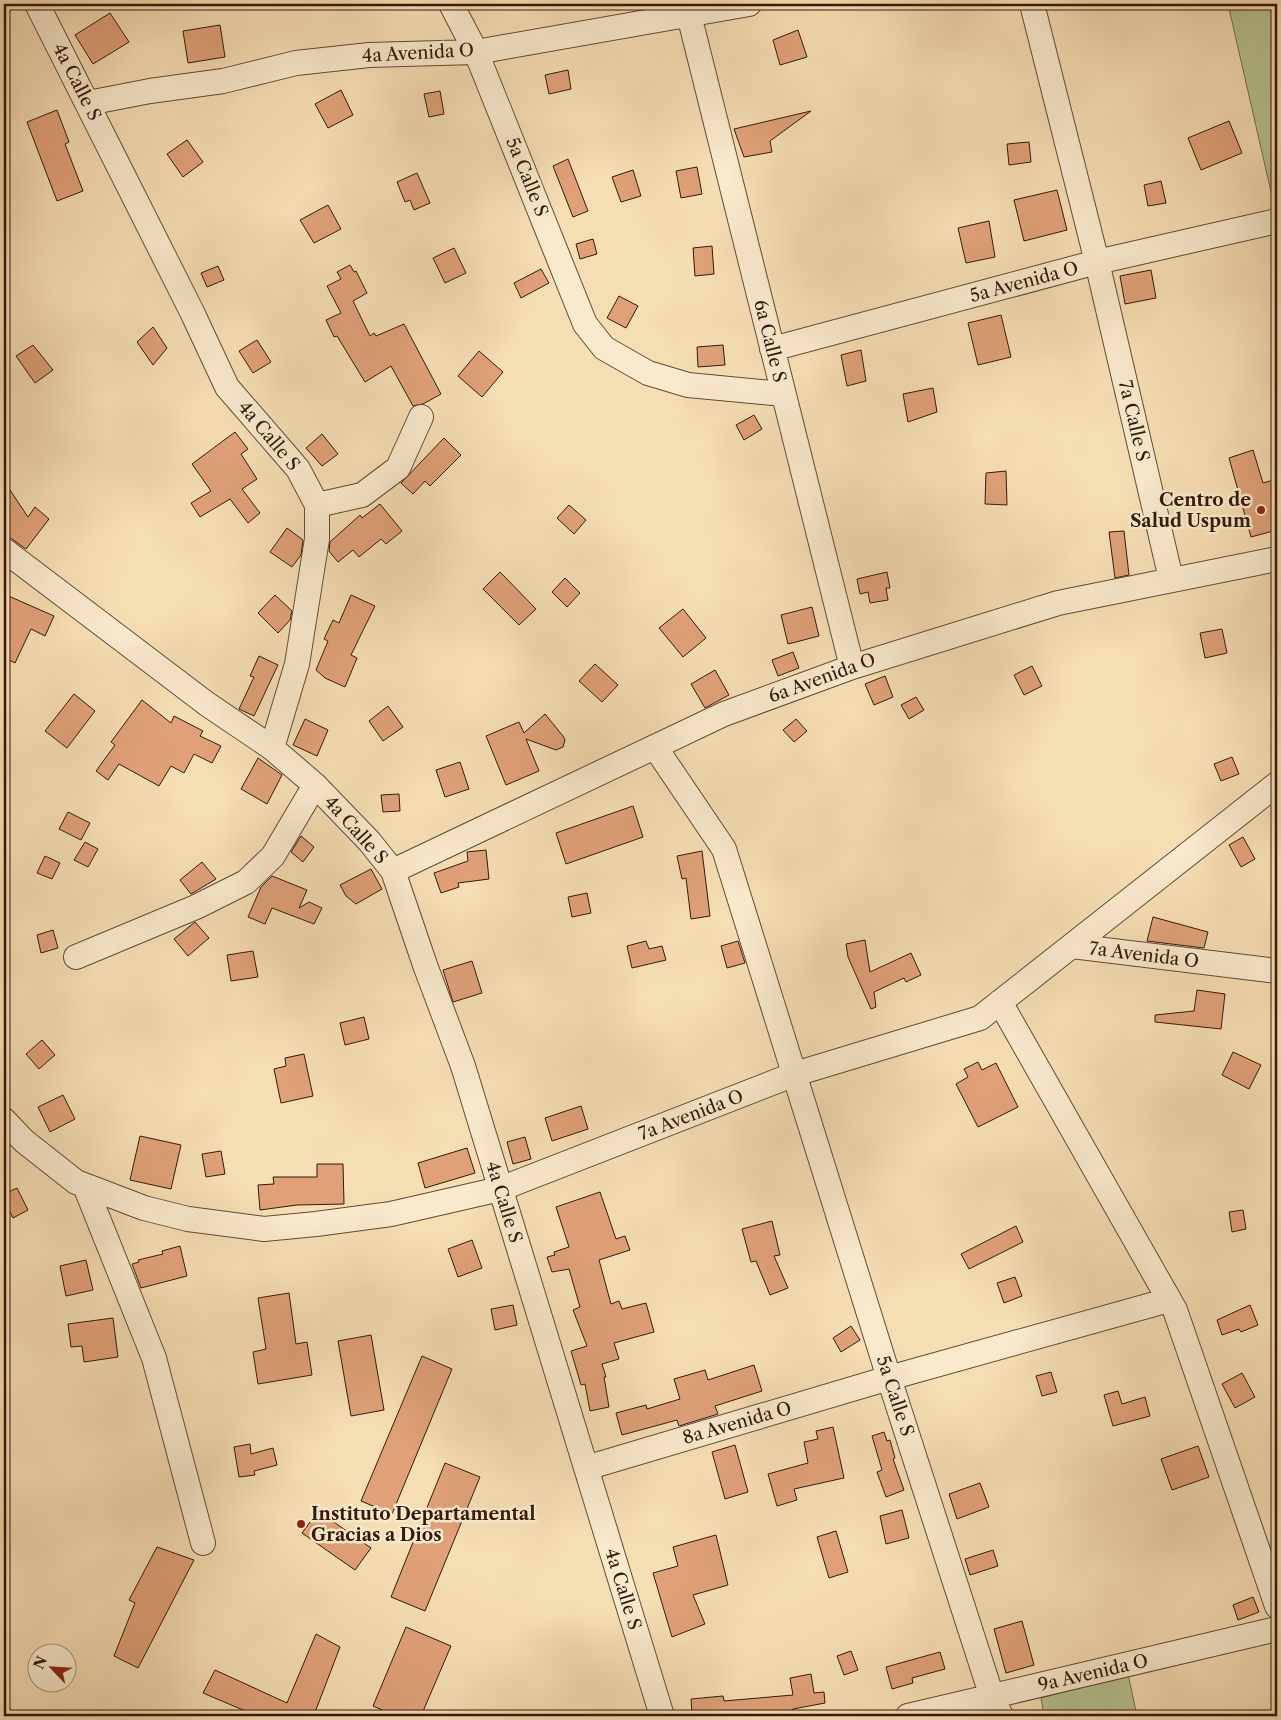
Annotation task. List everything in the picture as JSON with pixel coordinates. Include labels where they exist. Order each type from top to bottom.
[{"type":"street","name":"4a Calle S","points":[[37,4],[192,312],[227,387],[298,468],[317,505],[317,539],[297,664],[272,748],[315,785],[369,841],[393,871],[425,965],[463,1066],[662,1716]]},
{"type":"street","name":"5a Calle S","points":[[451,4],[476,52],[585,324],[604,348],[648,373],[688,385],[783,394]]},
{"type":"street","name":"4a Avenida O","points":[[88,103],[150,91],[223,81],[296,62],[369,54],[476,52],[749,4]]},
{"type":"street","name":"7a Calle S","points":[[1032,4],[1097,262],[1171,579]]},
{"type":"street","name":"6a Calle S","points":[[689,15],[852,666]]},
{"type":"street","name":"5a Avenida O","points":[[772,349],[1097,262],[1277,220]]},
{"type":"street","points":[[317,505],[362,495],[398,468],[421,417]]},
{"type":"street","points":[[5,555],[207,704],[272,748]]},
{"type":"street","name":"6a Avenida O","points":[[393,871],[724,714],[852,666],[1058,603],[1277,559]]},
{"type":"street","name":"5a Calle S","points":[[655,747],[724,849],[888,1378],[996,1707]]},
{"type":"street","points":[[1072,946],[1277,784]]},
{"type":"street","points":[[76,957],[196,907],[246,882],[273,856],[315,785]]},
{"type":"street","name":"7a Avenida O","points":[[7,1127],[76,1182],[144,1208],[188,1219],[264,1229],[391,1214],[500,1189],[795,1074],[980,1018],[1072,946],[1277,971]]},
{"type":"street","points":[[1000,1002],[1175,1310],[1277,1606]]},
{"type":"street","points":[[85,1186],[154,1358],[203,1543]]},
{"type":"street","name":"8a Avenida O","points":[[586,1468],[888,1378],[1169,1300]]},
{"type":"street","name":"9a Avenida O","points":[[908,1716],[996,1707],[1277,1629]]},
{"type":"green space","points":[[1228,4],[1277,4],[1277,195],[1272,196]]},
{"type":"green space","points":[[1128,1674],[1137,1716],[1044,1716],[1041,1698]]},
{"type":"building","points":[[110,13],[129,42],[93,64],[75,35]]},
{"type":"building","points":[[220,25],[225,57],[188,63],[183,31]]},
{"type":"building","points":[[798,30],[807,57],[780,65],[773,40]]},
{"type":"building","points":[[568,70],[571,89],[549,94],[545,75]]},
{"type":"building","points":[[341,90],[353,115],[328,128],[315,104]]},
{"type":"building","points":[[440,91],[444,114],[429,117],[424,94]]},
{"type":"building","points":[[57,110],[69,142],[65,144],[83,191],[57,201],[27,122]]},
{"type":"building","points":[[811,111],[770,141],[772,152],[744,157],[734,129]]},
{"type":"building","points":[[1229,121],[1242,153],[1201,170],[1188,138]]},
{"type":"building","points":[[187,140],[203,162],[183,177],[167,154]]},
{"type":"building","points":[[1029,142],[1031,162],[1009,165],[1007,144]]},
{"type":"building","points":[[568,159],[588,211],[573,217],[553,166]]},
{"type":"building","points":[[697,167],[702,194],[681,198],[676,171]]},
{"type":"building","points":[[633,170],[641,196],[621,202],[612,177]]},
{"type":"building","points":[[417,173],[430,203],[414,210],[410,200],[405,202],[397,182]]},
{"type":"building","points":[[1161,181],[1166,203],[1148,206],[1144,185]]},
{"type":"building","points":[[1057,190],[1067,230],[1024,241],[1014,200]]},
{"type":"building","points":[[328,205],[341,229],[314,243],[300,220]]},
{"type":"building","points":[[989,221],[995,257],[966,263],[958,228]]},
{"type":"building","points":[[593,239],[597,254],[580,259],[576,244]]},
{"type":"building","points":[[712,246],[714,274],[695,276],[693,248]]},
{"type":"building","points":[[454,248],[466,273],[445,283],[433,258]]},
{"type":"building","points":[[350,265],[354,272],[356,271],[367,293],[353,301],[370,336],[374,333],[376,336],[404,324],[441,394],[423,404],[413,406],[391,366],[365,382],[337,336],[334,337],[326,320],[341,313],[327,286],[341,279],[337,272]]},
{"type":"building","points":[[218,266],[224,280],[207,287],[201,273]]},
{"type":"building","points":[[541,269],[549,283],[521,298],[514,283]]},
{"type":"building","points":[[1151,270],[1156,298],[1125,304],[1120,276]]},
{"type":"building","points":[[619,296],[638,306],[626,328],[607,318]]},
{"type":"building","points":[[1001,315],[1011,357],[978,365],[968,323]]},
{"type":"building","points":[[153,327],[167,348],[153,365],[137,342]]},
{"type":"building","points":[[257,340],[271,362],[253,373],[239,351]]},
{"type":"building","points":[[33,345],[53,370],[35,383],[16,356]]},
{"type":"building","points":[[723,345],[725,365],[698,367],[697,347]]},
{"type":"building","points":[[861,350],[866,381],[847,386],[841,355]]},
{"type":"building","points":[[479,351],[503,372],[482,397],[458,376]]},
{"type":"building","points":[[933,388],[937,412],[908,422],[903,394]]},
{"type":"building","points":[[754,415],[762,429],[744,440],[736,425]]},
{"type":"building","points":[[235,432],[248,449],[241,454],[257,479],[242,489],[260,513],[248,523],[230,499],[200,517],[191,503],[211,491],[192,464]]},
{"type":"building","points":[[322,434],[338,454],[322,466],[306,448]]},
{"type":"building","points":[[444,438],[461,455],[430,486],[425,481],[413,494],[401,483]]},
{"type":"building","name":"Centro de Salud Uspum","points":[[1253,450],[1263,483],[1277,479],[1277,530],[1251,537],[1229,458]]},
{"type":"building","points":[[1006,471],[1007,505],[985,504],[986,473]]},
{"type":"building","points":[[4,481],[28,517],[35,507],[49,519],[26,549],[12,539],[4,537]]},
{"type":"building","points":[[380,504],[402,531],[386,544],[381,539],[359,557],[353,550],[338,562],[329,551],[330,542],[360,515],[362,518]]},
{"type":"building","points":[[569,505],[586,520],[574,534],[557,518]]},
{"type":"building","points":[[287,528],[303,540],[301,555],[292,567],[270,552]]},
{"type":"building","points":[[1124,531],[1129,575],[1115,578],[1109,532]]},
{"type":"building","points":[[500,572],[536,609],[519,625],[483,589]]},
{"type":"building","points":[[887,572],[890,588],[886,588],[888,600],[870,603],[868,592],[860,594],[857,579]]},
{"type":"building","points":[[565,578],[580,593],[567,607],[552,592]]},
{"type":"building","points":[[4,594],[54,616],[45,636],[31,629],[15,663],[4,657]]},
{"type":"building","points":[[275,595],[292,611],[290,620],[278,633],[258,613]]},
{"type":"building","points":[[351,595],[375,606],[351,655],[357,658],[345,687],[325,678],[316,670],[328,641],[324,639],[333,620],[339,623]]},
{"type":"building","points":[[812,607],[819,636],[788,644],[781,615]]},
{"type":"building","points":[[683,609],[706,638],[683,657],[659,628]]},
{"type":"building","points":[[1222,629],[1227,653],[1205,658],[1200,633]]},
{"type":"building","points":[[793,652],[799,668],[778,676],[772,660]]},
{"type":"building","points":[[259,656],[278,665],[254,716],[239,709],[254,677],[250,676]]},
{"type":"building","points":[[595,664],[618,685],[602,702],[579,681]]},
{"type":"building","points":[[1032,666],[1042,686],[1024,695],[1014,675]]},
{"type":"building","points":[[715,670],[729,695],[705,708],[691,684]]},
{"type":"building","points":[[885,676],[893,697],[874,705],[865,684]]},
{"type":"building","points":[[74,694],[95,711],[67,748],[45,731]]},
{"type":"building","points":[[916,697],[924,710],[909,719],[901,705]]},
{"type":"building","points":[[142,700],[171,723],[174,716],[203,731],[200,736],[221,746],[212,763],[194,754],[184,773],[171,766],[159,786],[119,764],[108,780],[96,771],[115,745],[111,742]]},
{"type":"building","points":[[388,706],[403,727],[383,741],[369,721]]},
{"type":"building","points":[[545,714],[563,736],[565,740],[563,747],[556,750],[526,739],[539,771],[506,785],[486,736],[519,722],[524,733]]},
{"type":"building","points":[[305,719],[328,730],[317,756],[293,745]]},
{"type":"building","points":[[796,719],[807,731],[794,742],[783,730]]},
{"type":"building","points":[[1232,757],[1239,774],[1221,781],[1214,764]]},
{"type":"building","points":[[258,758],[282,775],[267,804],[241,789]]},
{"type":"building","points":[[460,762],[469,789],[445,797],[436,770]]},
{"type":"building","points":[[399,794],[400,811],[383,812],[381,795]]},
{"type":"building","points":[[633,806],[643,837],[566,864],[556,833]]},
{"type":"building","points":[[68,812],[90,823],[81,840],[59,829]]},
{"type":"building","points":[[301,836],[314,847],[303,862],[291,852]]},
{"type":"building","points":[[1243,837],[1255,859],[1241,867],[1229,845]]},
{"type":"building","points":[[85,842],[98,849],[88,867],[74,860]]},
{"type":"building","points":[[486,850],[489,879],[458,883],[459,887],[441,893],[434,873],[468,861],[467,852]]},
{"type":"building","points":[[702,851],[710,916],[691,919],[686,878],[682,879],[677,856]]},
{"type":"building","points":[[45,856],[60,863],[52,879],[37,873]]},
{"type":"building","points":[[202,862],[216,879],[191,894],[180,880]]},
{"type":"building","points":[[371,869],[382,889],[356,904],[346,896],[340,885]]},
{"type":"building","points":[[272,876],[307,890],[299,908],[309,902],[322,908],[314,924],[272,908],[265,924],[248,917],[261,887]]},
{"type":"building","points":[[587,893],[591,913],[572,917],[568,897]]},
{"type":"building","points":[[1153,917],[1208,932],[1204,948],[1147,941]]},
{"type":"building","points":[[195,922],[209,938],[188,956],[174,939]]},
{"type":"building","points":[[53,930],[58,948],[41,953],[37,935]]},
{"type":"building","points":[[865,940],[870,972],[911,953],[921,975],[906,982],[904,978],[874,992],[876,1007],[871,1009],[848,957],[846,944]]},
{"type":"building","points":[[646,941],[649,949],[662,946],[666,960],[632,968],[627,946]]},
{"type":"building","points":[[738,941],[745,963],[727,968],[721,946]]},
{"type":"building","points":[[253,951],[258,977],[231,981],[227,955]]},
{"type":"building","points":[[472,961],[482,993],[453,1002],[443,970]]},
{"type":"building","points":[[1197,990],[1225,994],[1221,1029],[1155,1022],[1155,1015],[1194,1011]]},
{"type":"building","points":[[364,1017],[369,1039],[345,1045],[340,1023]]},
{"type":"building","points":[[42,1040],[55,1055],[39,1069],[26,1054]]},
{"type":"building","points":[[1233,1052],[1261,1065],[1249,1089],[1222,1075]]},
{"type":"building","points":[[304,1054],[313,1096],[281,1103],[274,1069],[286,1066],[285,1058]]},
{"type":"building","points":[[978,1062],[982,1070],[996,1063],[1018,1107],[978,1127],[956,1084],[968,1077],[964,1069]]},
{"type":"building","points":[[63,1095],[75,1119],[50,1132],[38,1107]]},
{"type":"building","points":[[581,1106],[588,1129],[552,1141],[545,1118]]},
{"type":"building","points":[[140,1136],[181,1145],[171,1189],[130,1180]]},
{"type":"building","points":[[525,1137],[531,1159],[513,1164],[507,1142]]},
{"type":"building","points":[[467,1148],[475,1173],[425,1188],[418,1163]]},
{"type":"building","points":[[221,1151],[225,1174],[206,1177],[202,1154]]},
{"type":"building","points":[[317,1164],[343,1164],[344,1204],[297,1205],[260,1210],[258,1185],[274,1184],[273,1177],[317,1177]]},
{"type":"building","points":[[17,1188],[28,1210],[13,1218],[4,1200],[4,1194]]},
{"type":"building","points":[[600,1192],[616,1239],[625,1236],[630,1250],[599,1260],[611,1304],[619,1301],[622,1309],[646,1303],[654,1332],[614,1343],[619,1359],[602,1364],[606,1377],[604,1377],[609,1407],[590,1411],[585,1384],[581,1385],[571,1351],[587,1346],[573,1310],[580,1307],[569,1269],[552,1272],[547,1257],[555,1255],[554,1252],[569,1247],[556,1207]]},
{"type":"building","points":[[1243,1210],[1246,1229],[1232,1232],[1229,1212]]},
{"type":"building","points":[[772,1221],[780,1255],[774,1256],[788,1288],[770,1295],[756,1261],[751,1262],[742,1229]]},
{"type":"building","points":[[1016,1226],[1023,1242],[969,1269],[961,1254]]},
{"type":"building","points":[[472,1240],[482,1268],[458,1277],[448,1249]]},
{"type":"building","points":[[180,1246],[187,1276],[141,1288],[132,1264],[139,1262],[138,1260],[163,1254],[162,1251]]},
{"type":"building","points":[[86,1260],[93,1290],[66,1296],[60,1266]]},
{"type":"building","points":[[1015,1277],[1022,1296],[1004,1303],[997,1283]]},
{"type":"building","points":[[289,1293],[296,1344],[307,1342],[312,1375],[258,1384],[253,1352],[266,1349],[258,1298]]},
{"type":"building","points":[[513,1305],[517,1325],[495,1330],[491,1309]]},
{"type":"building","points":[[1250,1305],[1258,1325],[1241,1332],[1239,1329],[1222,1335],[1217,1320]]},
{"type":"building","points":[[113,1318],[118,1357],[84,1362],[82,1346],[71,1347],[68,1324]]},
{"type":"building","points":[[851,1326],[860,1340],[841,1352],[833,1338]]},
{"type":"building","points":[[371,1335],[384,1410],[351,1416],[338,1341]]},
{"type":"building","points":[[422,1356],[452,1369],[392,1514],[361,1501]]},
{"type":"building","points":[[754,1365],[762,1391],[715,1406],[718,1414],[679,1426],[677,1420],[622,1435],[616,1413],[646,1405],[647,1409],[680,1399],[674,1379],[705,1370],[708,1380]]},
{"type":"building","points":[[1051,1372],[1057,1392],[1042,1396],[1036,1376]]},
{"type":"building","points":[[1242,1373],[1255,1397],[1235,1408],[1222,1384]]},
{"type":"building","points":[[1118,1391],[1122,1404],[1145,1397],[1150,1416],[1113,1426],[1104,1395]]},
{"type":"building","points":[[833,1427],[844,1478],[794,1489],[797,1500],[777,1506],[768,1474],[808,1463],[804,1442],[818,1439],[816,1431]]},
{"type":"building","points":[[884,1432],[887,1441],[890,1440],[895,1458],[893,1459],[904,1490],[886,1497],[877,1472],[882,1470],[872,1436]]},
{"type":"building","points":[[250,1444],[251,1454],[273,1448],[277,1465],[254,1471],[255,1475],[239,1477],[234,1447]]},
{"type":"building","points":[[735,1445],[748,1492],[725,1499],[712,1452]]},
{"type":"building","points":[[1198,1446],[1209,1477],[1172,1490],[1161,1459]]},
{"type":"building","points":[[445,1463],[480,1477],[425,1611],[391,1597]]},
{"type":"building","points":[[980,1483],[989,1507],[957,1519],[949,1494]]},
{"type":"building","points":[[902,1510],[909,1538],[886,1544],[880,1516]]},
{"type":"building","points":[[318,1511],[371,1548],[355,1570],[302,1533]]},
{"type":"building","points":[[836,1531],[848,1572],[829,1578],[817,1537]]},
{"type":"building","points":[[716,1535],[728,1585],[693,1595],[705,1624],[672,1637],[653,1573],[678,1566],[673,1547]]},
{"type":"building","points":[[157,1547],[194,1560],[138,1668],[114,1656],[135,1603],[129,1600]]},
{"type":"building","points":[[993,1550],[998,1566],[970,1575],[965,1559]]},
{"type":"building","points":[[1253,1597],[1259,1612],[1238,1620],[1233,1605]]},
{"type":"building","points":[[1022,1621],[1034,1665],[1006,1673],[994,1629]]},
{"type":"building","points":[[406,1627],[451,1646],[421,1716],[396,1716],[373,1706]]},
{"type":"building","points":[[316,1634],[340,1647],[314,1715],[316,1716],[257,1716],[203,1693],[215,1670],[287,1703]]},
{"type":"building","points":[[851,1651],[858,1670],[844,1675],[837,1656]]},
{"type":"building","points":[[940,1652],[945,1669],[912,1678],[913,1683],[892,1689],[886,1667]]},
{"type":"building","points":[[811,1674],[814,1693],[824,1692],[825,1703],[793,1709],[794,1713],[754,1716],[692,1716],[691,1699],[723,1696],[724,1701],[793,1695],[790,1678]]},
{"type":"place","name":"Centro de Salud Uspum","points":[[1261,510]]},
{"type":"place","name":"Instituto Departamental Gracias a Dios","points":[[301,1524]]}]
